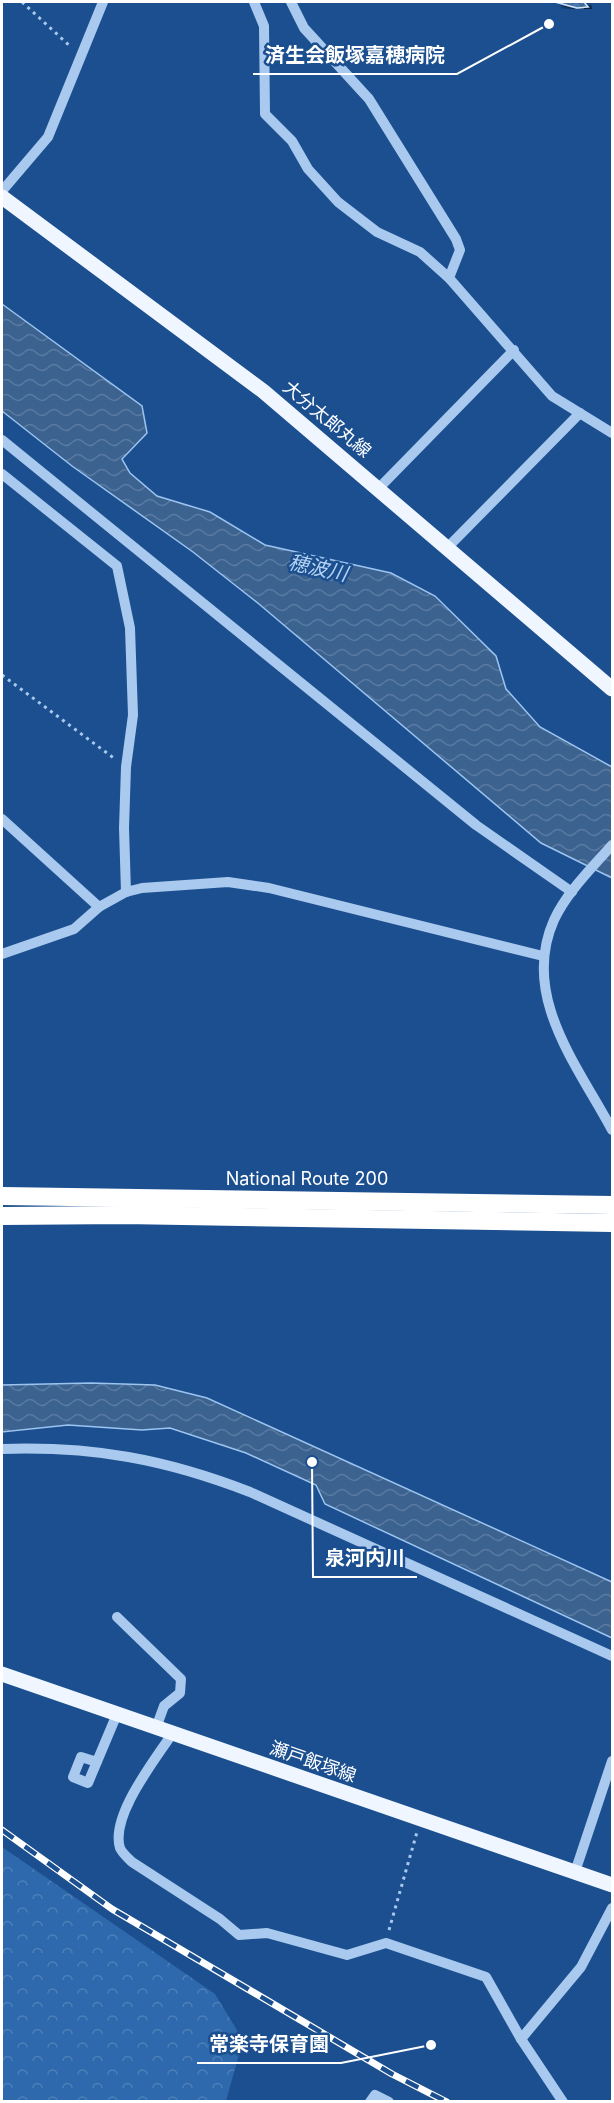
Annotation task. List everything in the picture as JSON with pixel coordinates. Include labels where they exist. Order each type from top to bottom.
[{"type":"highway","name":"National Route 200","points":[[2,1196],[612,1205]]},
{"type":"highway","points":[[2,1216],[124,1215],[612,1223]]},
{"type":"main road","name":"大分太郎丸線","points":[[2,197],[263,391],[612,689]]},
{"type":"main road","name":"瀬戸飯塚線","points":[[2,1674],[612,1885]]},
{"type":"street","points":[[2,190],[48,137],[103,2]]},
{"type":"street","points":[[254,2],[264,26],[266,114],[292,141],[308,169],[338,202],[377,232],[420,252],[449,278],[552,396],[612,433]]},
{"type":"street","points":[[291,2],[304,28],[369,99],[456,239],[460,250],[449,278]]},
{"type":"street","points":[[379,488],[514,350]]},
{"type":"street","points":[[448,547],[580,413]]},
{"type":"street","points":[[2,440],[476,825],[572,892]]},
{"type":"street","points":[[2,474],[117,566],[130,628],[133,715],[126,767],[124,828],[126,892]]},
{"type":"street","points":[[2,819],[99,908]]},
{"type":"street","points":[[612,845],[572,892],[554,920],[543,956],[544,992],[549,1014],[612,1130]]},
{"type":"street","points":[[2,954],[74,929],[99,908],[126,892],[142,888],[228,882],[269,888],[543,956]]},
{"type":"street","points":[[2,1449],[54,1448],[104,1453],[195,1471],[250,1491],[612,1656]]},
{"type":"street","points":[[117,1617],[181,1679],[180,1693],[164,1706],[156,1728]]},
{"type":"street","points":[[97,1762],[117,1714]]},
{"type":"street","points":[[172,1734],[124,1810],[118,1835],[120,1849],[132,1863],[220,1918],[239,1935],[267,1933],[347,1955],[386,1943],[486,1977],[521,2039],[563,2102]]},
{"type":"street","points":[[575,1872],[612,1761]]},
{"type":"street","points":[[521,2039],[581,1966],[612,1908]]},
{"type":"street","points":[[370,2102],[375,2095],[389,2102]]},
{"type":"path","points":[[22,2],[81,56]]},
{"type":"path","points":[[2,675],[126,767]]},
{"type":"path","points":[[386,1943],[421,1819]]},
{"type":"green space","points":[[2,1847],[215,1994],[243,2040],[226,2101],[2,2101]]},
{"type":"water","name":"穂波川","points":[[2,304],[142,406],[147,433],[122,459],[130,473],[157,496],[210,512],[265,545],[391,573],[435,596],[496,656],[506,689],[540,727],[612,767],[612,878],[541,843],[259,604],[193,552],[72,466],[2,411]]},
{"type":"water","points":[[91,1383],[155,1385],[207,1398],[612,1582],[612,1638],[325,1504],[316,1485],[246,1453],[170,1428],[142,1430],[68,1425],[2,1432],[2,1385]]},
{"type":"building","points":[[555,2],[584,2],[588,7],[577,8]]},
{"type":"railway","points":[[2,1830],[112,1909],[392,2074],[447,2102]]},
{"type":"place","name":"済生会飯塚嘉穂病院","points":[[549,24]]},
{"type":"place","name":"泉河内川","points":[[312,1462]]},
{"type":"place","name":"常楽寺保育園","points":[[431,2045]]}]
